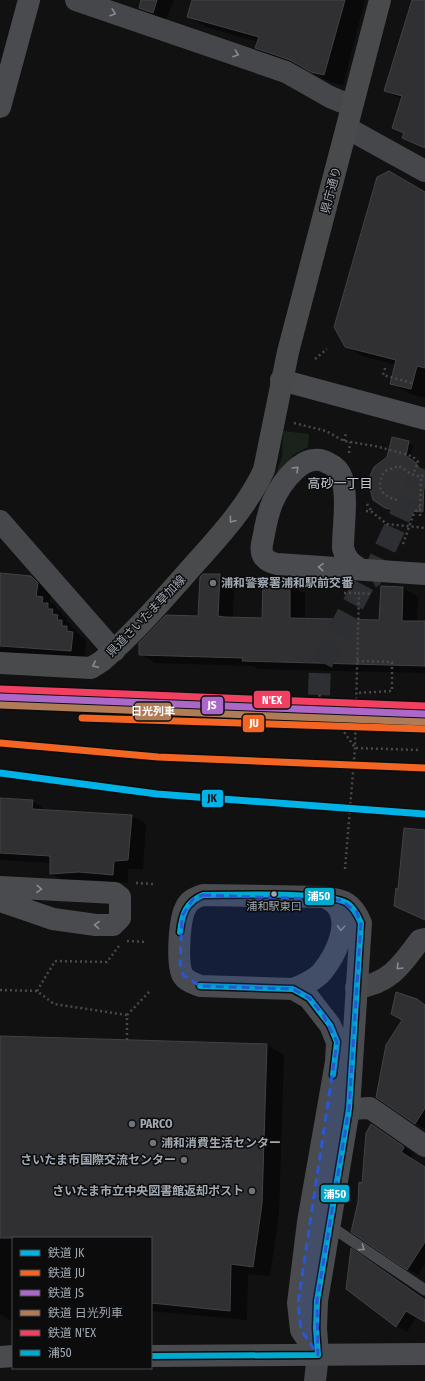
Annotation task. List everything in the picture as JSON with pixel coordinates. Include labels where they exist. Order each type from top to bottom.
[{"type":"main road","name":"県庁通り","points":[[255,489],[265,463],[281,380],[380,0]]},
{"type":"main road","name":"県道さいたま草加線","points":[[0,663],[91,668],[102,661],[114,651],[218,538],[255,489]]},
{"type":"street","points":[[0,107],[3,84],[29,0]]},
{"type":"street","points":[[76,0],[286,72],[330,97],[352,106]]},
{"type":"street","points":[[347,128],[425,171]]},
{"type":"street","points":[[281,380],[425,419]]},
{"type":"street","points":[[360,569],[351,564],[345,556],[343,548],[344,489],[342,476],[336,467],[325,461],[313,459],[301,464],[292,472],[273,501],[267,518],[261,550],[264,557],[270,562],[360,569],[425,574]]},
{"type":"street","points":[[255,489],[273,501]]},
{"type":"street","points":[[0,521],[114,651]]},
{"type":"street","points":[[0,887],[115,892],[120,897],[120,918],[113,925],[96,926],[53,919],[0,901]]},
{"type":"street","points":[[318,1355],[301,1330],[298,1303],[308,1222],[336,1062],[345,1043],[356,988],[361,923],[356,911],[350,904],[340,900],[324,897],[203,895],[189,903],[182,916],[180,963],[183,975],[188,981],[200,986],[293,989],[310,982],[322,973],[336,951],[342,931],[341,915],[336,904],[324,897]]},
{"type":"street","points":[[356,988],[381,982],[400,966],[420,940],[425,939]]},
{"type":"street","points":[[293,989],[309,998],[345,1043],[349,1109],[317,1301],[318,1355],[315,1381]]},
{"type":"street","points":[[349,1109],[370,1108],[425,1146]]},
{"type":"street","points":[[152,1356],[425,1354]]},
{"type":"street","points":[[0,1356],[12,1356]]},
{"type":"lane","points":[[330,1226],[425,1290]]},
{"type":"path","points":[[315,358],[327,349]]},
{"type":"path","points":[[385,368],[383,375],[412,383]]},
{"type":"path","points":[[291,422],[326,431],[344,441],[375,446],[413,457],[418,462],[414,475]]},
{"type":"path","points":[[344,441],[346,433]]},
{"type":"path","points":[[397,500],[388,497],[381,490],[380,481],[385,471],[399,466],[414,475],[425,479]]},
{"type":"path","points":[[420,516],[421,477],[425,473]]},
{"type":"path","points":[[403,544],[414,513],[420,507]]},
{"type":"path","points":[[360,511],[372,512],[387,524],[425,528]]},
{"type":"path","points":[[344,593],[373,594]]},
{"type":"path","points":[[345,869],[355,748],[359,593]]},
{"type":"path","points":[[357,662],[392,662],[392,691],[357,693]]},
{"type":"path","points":[[319,695],[355,748]]},
{"type":"path","points":[[355,748],[420,750]]},
{"type":"path","points":[[36,991],[55,961],[107,962],[123,940]]},
{"type":"path","points":[[0,990],[36,991],[54,1004],[127,1015]]},
{"type":"path","points":[[127,1040],[127,1015],[150,991]]},
{"type":"highlighted area","points":[[203,895],[340,900],[356,911],[361,923],[349,1109],[317,1301],[318,1355],[301,1330],[298,1303],[337,1042],[323,1015],[309,998],[293,989],[200,986],[183,975],[180,963],[182,916],[193,899]]},
{"type":"shaded area","points":[[283,431],[309,434],[308,447],[293,455],[273,483],[282,457]]},
{"type":"building","points":[[141,0],[157,0],[153,13],[139,8]]},
{"type":"building","points":[[192,0],[345,0],[324,75],[311,72],[290,60],[255,48],[259,37],[187,17]]},
{"type":"building","points":[[412,0],[425,0],[425,148],[402,138],[404,133],[392,128],[402,96],[384,91]]},
{"type":"building","points":[[389,171],[425,192],[425,368],[417,366],[411,389],[390,384],[396,360],[345,347],[334,327],[377,177]]},
{"type":"building","points":[[392,437],[409,441],[406,456],[416,463],[422,471],[424,480],[423,512],[385,508],[373,500],[369,485],[370,476],[374,467],[387,457]]},
{"type":"building","points":[[0,573],[31,576],[38,583],[36,596],[43,597],[42,603],[48,603],[48,609],[53,609],[52,614],[58,615],[57,620],[62,620],[62,626],[67,626],[67,631],[73,632],[71,651],[0,646]]},
{"type":"building","points":[[203,574],[220,574],[218,616],[224,617],[262,618],[263,584],[290,584],[290,618],[379,620],[381,586],[403,587],[402,621],[425,621],[425,666],[242,661],[243,658],[139,655],[139,643],[166,615],[198,616],[200,577]]},
{"type":"building","points":[[0,798],[33,800],[32,809],[132,815],[128,860],[114,861],[113,875],[79,872],[50,874],[50,856],[0,853]]},
{"type":"building","points":[[404,828],[425,830],[425,920],[394,906],[396,888],[398,889]]},
{"type":"building","points":[[396,992],[417,999],[425,1005],[425,1108],[415,1124],[376,1097],[386,1045],[402,1020],[391,1014]]},
{"type":"building","name":"PARCO","points":[[0,1036],[267,1044],[262,1204],[253,1267],[231,1264],[230,1311],[152,1303],[152,1237],[0,1238]]},
{"type":"building","points":[[371,1124],[403,1146],[404,1148],[401,1152],[425,1167],[425,1242],[407,1270],[351,1232],[358,1202],[359,1182],[362,1183],[366,1133]]},
{"type":"building","points":[[351,1248],[425,1300],[425,1322],[406,1311],[396,1327],[346,1289]]},
{"type":"tunnel","points":[[319,695],[320,666],[366,580],[372,577],[425,462]]},
{"type":"rail line","name":"N'EX","points":[[0,689],[425,706]]},
{"type":"rail line","name":"JS","points":[[0,697],[425,714]]},
{"type":"rail line","name":"日光列車","points":[[0,705],[425,722]]},
{"type":"rail line","name":"JU","points":[[82,718],[425,729]]},
{"type":"rail line","name":"JU","points":[[0,743],[158,757],[425,768]]},
{"type":"rail line","name":"JK","points":[[0,773],[157,794],[425,814]]},
{"type":"transit line","name":"浦50","points":[[180,932],[186,909],[193,901],[203,895],[300,895],[336,899],[347,903],[356,912],[361,923],[349,1109],[317,1301],[316,1328],[318,1355]]},
{"type":"transit line","name":"浦50","points":[[200,986],[293,989],[309,998],[330,1025],[337,1042],[333,1075]]},
{"type":"transit line","name":"浦50","points":[[152,1356],[318,1355]]},
{"type":"place","name":"浦和警察署浦和駅前交番","points":[[213,583]]},
{"type":"place","name":"浦和駅東口","points":[[274,894]]},
{"type":"place","name":"PARCO","points":[[132,1124]]},
{"type":"place","name":"浦和消費生活センター","points":[[153,1143]]},
{"type":"place","name":"さいたま市国際交流センター","points":[[184,1160]]},
{"type":"place","name":"さいたま市立中央図書館返却ポスト","points":[[252,1191]]},
{"type":"district","name":"高砂一丁目","points":[[340,483]]}]
